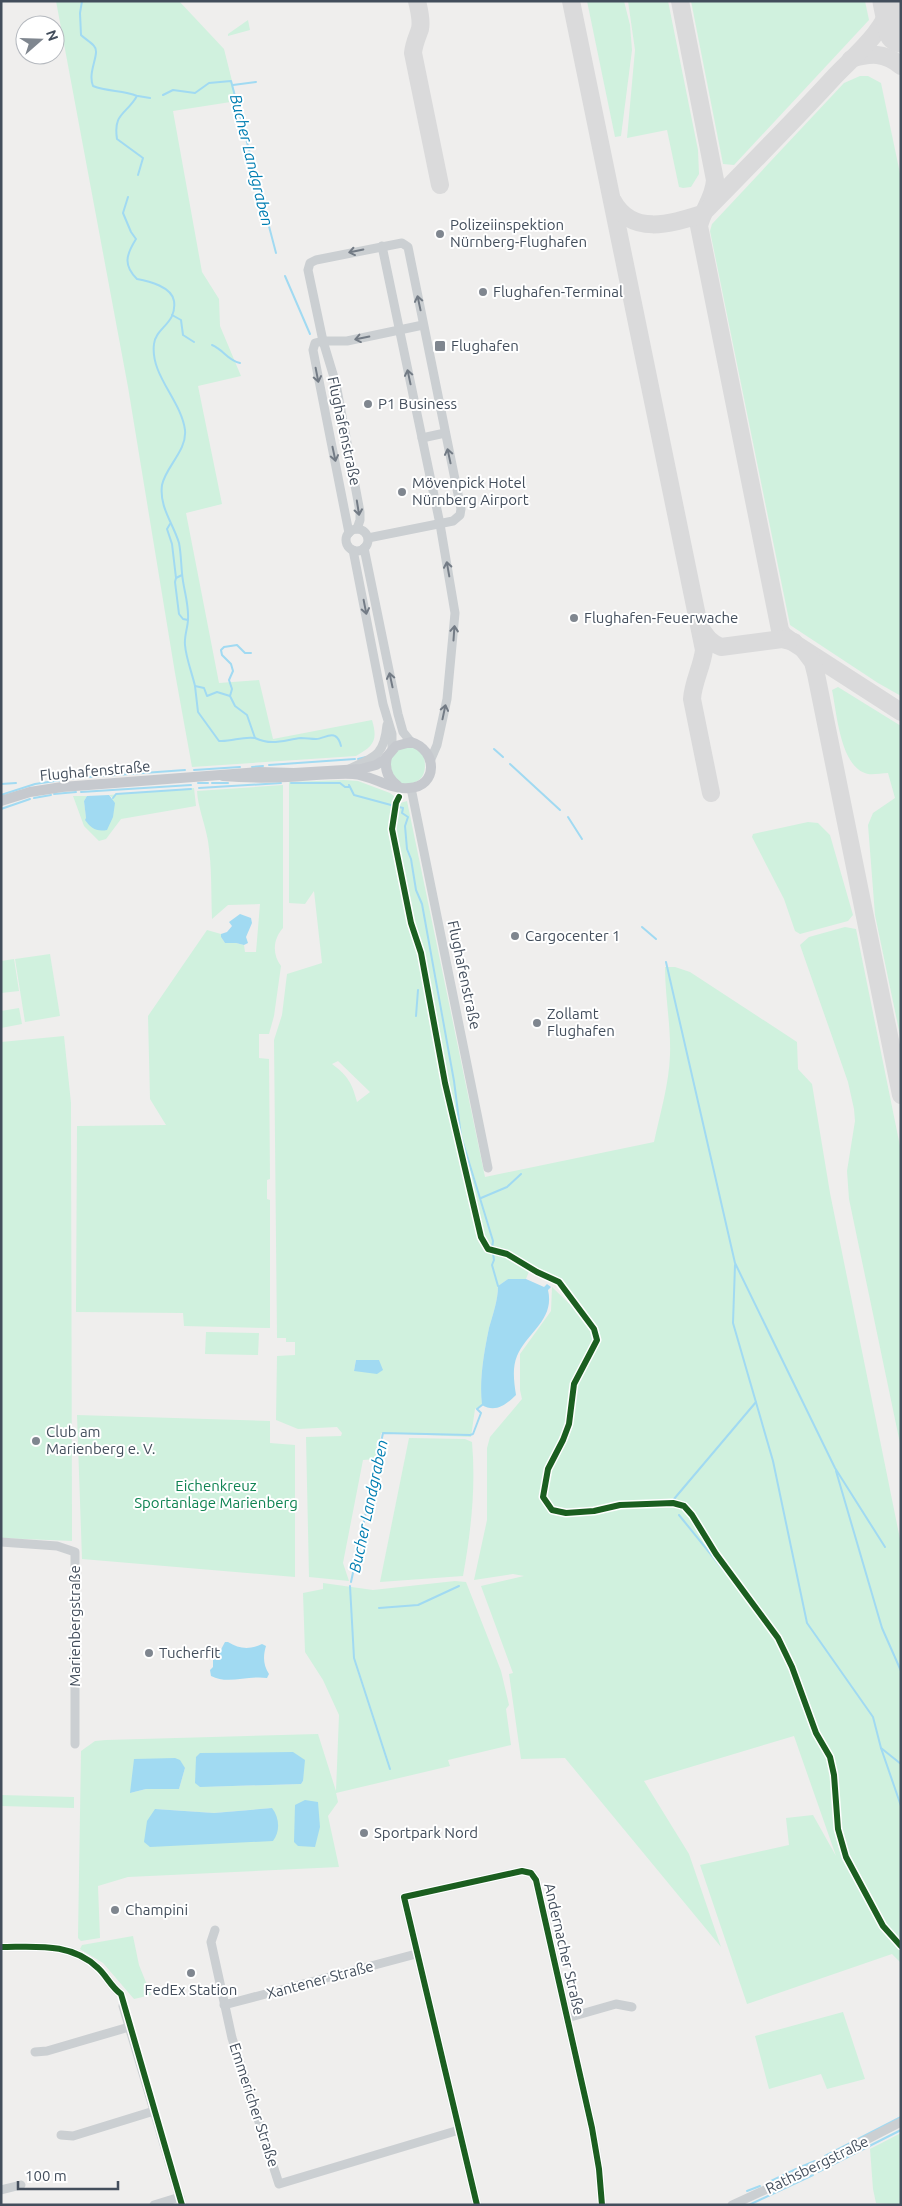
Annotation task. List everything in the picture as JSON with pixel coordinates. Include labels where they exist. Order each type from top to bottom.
[{"type":"main road","points":[[411,742],[422,748],[431,759],[431,770],[427,778],[418,786],[411,788]]},
{"type":"main road","name":"Flughafenstraße","points":[[1,801],[30,792],[62,787],[259,772],[289,773],[372,767],[390,753],[411,742]]},
{"type":"main road","name":"Flughafenstraße","points":[[390,753],[387,772],[392,781],[398,786]]},
{"type":"main road","name":"Flughafenstraße","points":[[223,776],[264,778],[352,774],[411,788]]},
{"type":"street","name":"Flughafenstraße","points":[[368,538],[455,520],[460,515],[461,509],[408,247],[406,244],[398,242],[310,263],[308,270],[323,341],[336,384],[360,512],[360,520],[346,541],[353,550],[382,704],[392,734],[390,753]]},
{"type":"street","points":[[382,246],[440,524],[455,613],[447,699],[437,745],[431,759]]},
{"type":"street","points":[[323,341],[347,341],[423,325]]},
{"type":"street","name":"Flughafenstraße","points":[[323,341],[315,343],[312,350],[353,531]]},
{"type":"street","points":[[422,438],[445,433]]},
{"type":"street","points":[[353,531],[362,530],[368,538],[364,548],[398,714],[403,732],[411,742]]},
{"type":"street","points":[[353,550],[359,551],[364,548]]},
{"type":"street","name":"Flughafenstraße","points":[[346,770],[379,753],[384,744],[388,719]]},
{"type":"street","name":"Flughafenstraße","points":[[411,788],[488,1168]]},
{"type":"street","name":"Marienbergstraße","points":[[1,1542],[57,1546],[75,1552],[75,1744]]},
{"type":"street","name":"Andernacher Straße","points":[[477,2205],[404,1898],[522,1871],[531,1873],[536,1880],[596,2149],[602,2205]]},
{"type":"street","name":"Emmericher Straße","points":[[215,1930],[211,1942],[232,2038],[279,2184],[459,2130]]},
{"type":"street","points":[[1,1947],[56,1947],[73,1952],[98,1968],[121,1994]]},
{"type":"street","name":"Xantener Straße","points":[[224,2006],[416,1954]]},
{"type":"street","name":"Andernacher Straße","points":[[567,2018],[616,2004],[632,2007]]},
{"type":"street","points":[[123,2006],[181,2201],[154,2205]]},
{"type":"street","points":[[35,2052],[46,2051],[129,2027]]},
{"type":"street","points":[[61,2135],[73,2136],[154,2111]]},
{"type":"street","name":"Rathsbergstraße","points":[[732,2205],[819,2165],[901,2122]]},
{"type":"street","points":[[1,2190],[21,2184]]},
{"type":"green space","points":[[56,1],[179,1],[224,49],[237,101],[173,111],[202,272],[219,299],[220,326],[241,376],[198,386],[222,504],[186,513],[219,683],[259,680],[273,739],[372,720],[375,733],[373,742],[367,749],[356,756],[192,767],[128,387],[65,49],[65,15],[59,15]]},
{"type":"green space","points":[[587,1],[624,1],[630,25],[632,50],[621,136],[615,137]]},
{"type":"green space","points":[[628,1],[668,1],[698,150],[699,174],[691,187],[679,187],[667,130],[627,138],[635,50]]},
{"type":"green space","points":[[691,1],[865,1],[869,20],[734,165],[723,164]]},
{"type":"green space","points":[[248,20],[250,30],[228,36],[228,34]]},
{"type":"green space","points":[[860,76],[868,76],[881,83],[901,178],[901,696],[790,625],[710,231],[712,224],[844,83]]},
{"type":"green space","points":[[838,687],[901,726],[901,1040],[875,915],[868,825],[873,813],[895,798],[888,773],[868,774],[859,770],[851,762],[838,725],[832,690]]},
{"type":"green space","points":[[408,744],[423,753],[425,766],[423,776],[420,779],[409,784],[402,784],[390,776],[390,754]]},
{"type":"green space","points":[[358,781],[394,796],[393,808],[398,810],[400,803],[407,801],[485,1177],[654,1142],[666,1088],[670,1055],[665,967],[675,967],[690,972],[797,1042],[798,1069],[812,1084],[830,1193],[901,1544],[901,1963],[892,1954],[747,2004],[700,1865],[789,1845],[786,1818],[813,1815],[836,1856],[794,1736],[644,1781],[689,1854],[721,1947],[565,1758],[521,1759],[509,1674],[513,1673],[481,1586],[524,1576],[513,1574],[474,1580],[487,1520],[487,1448],[490,1437],[522,1399],[520,1390],[520,1354],[551,1311],[552,1287],[582,1316],[585,1314],[563,1281],[535,1268],[514,1254],[496,1249],[497,1254],[510,1258],[530,1269],[526,1279],[508,1279],[498,1286],[484,1356],[481,1386],[482,1405],[475,1409],[471,1437],[381,1433],[376,1459],[363,1460],[343,1563],[349,1581],[309,1577],[306,1437],[341,1436],[342,1433],[337,1427],[298,1429],[276,1420],[277,1356],[295,1355],[295,1342],[286,1342],[286,1338],[277,1338],[274,1040],[282,1015],[287,974],[322,963],[314,891],[305,904],[289,903],[289,782]],"holes":[[[338,1061],[370,1092],[357,1102],[349,1080],[332,1064]],[[356,1360],[379,1360],[354,1371]]]},
{"type":"green space","points":[[283,785],[283,928],[277,937],[275,947],[276,957],[281,966],[274,1016],[269,1034],[259,1034],[259,1058],[269,1059],[270,1179],[267,1180],[267,1199],[270,1200],[270,1328],[184,1326],[183,1313],[76,1312],[77,1126],[166,1125],[150,1099],[148,1016],[207,930],[221,934],[225,943],[244,945],[245,952],[256,952],[260,904],[228,905],[212,919],[209,851],[197,791]]},
{"type":"green space","points":[[194,788],[196,806],[121,819],[106,839],[99,841],[84,826],[73,796],[87,796],[84,801],[86,818],[113,798],[109,795]]},
{"type":"green space","points":[[808,822],[818,823],[830,835],[853,915],[848,921],[800,934],[795,931],[784,899],[752,837],[753,834]]},
{"type":"green space","points":[[845,927],[856,929],[901,1151],[901,1448],[849,1199],[847,1171],[855,1121],[854,1109],[848,1082],[800,945],[809,937]]},
{"type":"green space","points":[[50,954],[60,1016],[25,1022],[15,959]]},
{"type":"green space","points":[[14,959],[19,991],[1,993],[1,961]]},
{"type":"green space","points":[[19,1008],[22,1024],[1,1028],[1,1011]]},
{"type":"green space","points":[[64,1036],[71,1103],[72,1541],[1,1538],[1,1042]]},
{"type":"green space","points":[[206,1332],[259,1333],[258,1355],[205,1354]]},
{"type":"green space","name":"Eichenkreuz Sportanlage Marienberg","points":[[77,1415],[270,1421],[270,1443],[295,1445],[295,1577],[82,1559]]},
{"type":"green space","points":[[409,1438],[465,1439],[472,1442],[472,1509],[463,1576],[380,1582]]},
{"type":"green space","points":[[455,1581],[466,1582],[501,1671],[509,1705],[506,1709],[511,1745],[448,1760],[450,1766],[336,1793],[338,1802],[328,1816],[339,1867],[128,1877],[98,1886],[100,1938],[81,1941],[78,1938],[81,1751],[95,1741],[106,1740],[318,1734],[336,1791],[339,1715],[323,1680],[305,1652],[303,1593],[323,1589],[323,1583],[373,1590]],"holes":[[[185,1768],[179,1789],[146,1789],[130,1793]],[[303,1781],[301,1784],[200,1787]],[[272,1808],[150,1847],[155,1809],[214,1813]]]},
{"type":"green space","points":[[1,1795],[74,1797],[74,1808],[1,1806]]},
{"type":"green space","points":[[133,1936],[139,1965],[151,1995],[134,1999],[103,1963],[80,1949],[82,1945]]},
{"type":"green space","points":[[843,2012],[865,2079],[827,2089],[821,2074],[769,2089],[755,2036]]},
{"type":"green space","points":[[901,2133],[901,2205],[876,2203],[870,2149]]},
{"type":"water","points":[[109,795],[115,803],[113,817],[107,830],[97,830],[85,820],[84,801],[87,796]]},
{"type":"water","points":[[240,914],[251,918],[252,923],[246,937],[248,943],[244,945],[225,943],[221,934],[227,932],[232,926],[229,922]]},
{"type":"water","points":[[508,1279],[526,1279],[544,1287],[547,1284],[551,1287],[548,1290],[548,1310],[521,1348],[515,1361],[516,1395],[504,1405],[491,1408],[482,1405],[482,1366],[498,1286]]},
{"type":"water","points":[[356,1360],[379,1360],[383,1370],[377,1374],[354,1371]]},
{"type":"water","points":[[225,1642],[245,1648],[262,1644],[266,1646],[264,1660],[269,1674],[267,1678],[224,1680],[211,1676],[210,1670],[213,1667],[213,1657],[218,1655]]},
{"type":"water","points":[[293,1752],[305,1760],[301,1784],[200,1787],[195,1783],[196,1757],[200,1753]]},
{"type":"water","points":[[175,1758],[180,1760],[185,1768],[179,1789],[146,1789],[130,1793],[134,1759]]},
{"type":"water","points":[[305,1800],[318,1802],[320,1827],[315,1847],[298,1846],[294,1842],[295,1805]]},
{"type":"water","points":[[272,1808],[277,1816],[278,1825],[273,1841],[150,1847],[144,1842],[147,1821],[155,1809],[214,1813]]},
{"type":"waterway","points":[[82,1],[80,13],[81,35],[96,49],[92,74],[93,86],[137,96],[121,115],[116,130],[117,139],[143,158],[138,175]]},
{"type":"waterway","name":"Bucher Landgraben","points":[[163,95],[173,90],[195,93],[209,83],[231,81],[276,253]]},
{"type":"waterway","points":[[233,85],[256,82]]},
{"type":"waterway","name":"Bucher Landgraben","points":[[138,96],[150,98]]},
{"type":"waterway","name":"Bucher Landgraben","points":[[128,197],[123,213],[136,239],[128,255],[130,269],[137,279],[165,288],[174,301],[174,309],[170,320],[156,338],[154,355],[161,377],[178,408],[185,430],[183,445],[164,478],[162,493],[164,508],[180,547],[188,613],[185,645],[195,686],[204,688],[207,696],[217,692],[230,696],[235,706],[247,715],[255,738],[273,742],[301,738],[318,739],[333,735],[338,739],[341,746]]},
{"type":"waterway","name":"Bucher Landgraben","points":[[285,276],[310,334]]},
{"type":"waterway","points":[[172,315],[181,320],[183,335],[194,342]]},
{"type":"waterway","points":[[212,345],[232,360],[240,363]]},
{"type":"waterway","name":"Bucher Landgraben","points":[[170,524],[167,529],[172,544],[176,578]]},
{"type":"waterway","name":"Bucher Landgraben","points":[[182,575],[176,578],[175,582],[179,614],[183,619],[188,620]]},
{"type":"waterway","points":[[230,696],[232,689],[229,680],[233,671],[231,664],[222,655],[221,650],[224,647],[237,645],[245,653],[251,653]]},
{"type":"waterway","name":"Bucher Landgraben","points":[[195,686],[198,712],[219,741],[255,738]]},
{"type":"waterway","points":[[494,749],[503,757]]},
{"type":"waterway","points":[[358,759],[366,757]]},
{"type":"waterway","points":[[269,765],[355,759]]},
{"type":"waterway","points":[[510,764],[560,810]]},
{"type":"waterway","points":[[252,767],[263,766]]},
{"type":"waterway","points":[[194,770],[240,767]]},
{"type":"waterway","points":[[88,777],[185,770]]},
{"type":"waterway","points":[[1,795],[35,784],[82,777]]},
{"type":"waterway","points":[[1,784],[16,783]]},
{"type":"waterway","points":[[198,783],[208,783]]},
{"type":"waterway","points":[[212,783],[228,783]]},
{"type":"waterway","points":[[199,788],[281,783]]},
{"type":"waterway","points":[[291,783],[340,783],[345,787],[349,787]]},
{"type":"waterway","points":[[81,792],[191,785]]},
{"type":"waterway","name":"Bucher Landgraben","points":[[349,785],[354,795],[391,805]]},
{"type":"waterway","points":[[113,798],[116,794],[191,789]]},
{"type":"waterway","points":[[54,794],[76,792]]},
{"type":"waterway","points":[[34,798],[51,795]]},
{"type":"waterway","points":[[1,809],[30,799]]},
{"type":"waterway","name":"Bucher Landgraben","points":[[399,807],[403,808],[402,813],[408,817],[405,826],[407,849],[411,859],[416,890],[422,904],[454,1081],[461,1136],[493,1241],[492,1248]]},
{"type":"waterway","points":[[568,817],[582,839]]},
{"type":"waterway","points":[[642,927],[656,939]]},
{"type":"waterway","points":[[666,962],[735,1263],[835,1468],[885,1547]]},
{"type":"waterway","points":[[416,1016],[418,990]]},
{"type":"waterway","points":[[481,1198],[507,1187],[521,1174]]},
{"type":"waterway","name":"Bucher Landgraben","points":[[493,1253],[494,1260],[492,1265],[498,1286]]},
{"type":"waterway","points":[[735,1265],[733,1323],[773,1461],[807,1623],[873,1717],[881,1748],[901,1806]]},
{"type":"waterway","points":[[674,1499],[756,1402]]},
{"type":"waterway","name":"Bucher Landgraben","points":[[351,1582],[383,1433],[470,1435],[473,1434],[481,1413],[477,1409],[482,1405]]},
{"type":"waterway","points":[[836,1471],[882,1628],[901,1671]]},
{"type":"waterway","points":[[679,1515],[726,1573]]},
{"type":"waterway","name":"Bucher Landgraben","points":[[350,1586],[354,1658],[390,1769]]},
{"type":"waterway","points":[[379,1608],[418,1605],[459,1586]]},
{"type":"waterway","points":[[881,1748],[901,1764]]},
{"type":"waterway","points":[[825,2156],[901,2117]]},
{"type":"waterway","points":[[818,2172],[901,2130]]},
{"type":"waterway","points":[[803,2166],[815,2161]]},
{"type":"waterway","points":[[771,2181],[796,2169]]},
{"type":"waterway","points":[[749,2205],[813,2175]]},
{"type":"waterway","points":[[747,2191],[760,2186]]},
{"type":"taxiway","points":[[417,1],[421,26],[413,53],[440,185]]},
{"type":"taxiway","points":[[571,1],[704,650],[692,699],[711,793]]},
{"type":"taxiway","points":[[680,1],[715,180],[713,192],[699,226],[780,630],[783,635],[794,643],[901,712]]},
{"type":"taxiway","points":[[613,201],[621,212],[630,219],[641,223],[665,224],[702,214],[869,42],[883,22],[892,1]]},
{"type":"taxiway","points":[[851,59],[877,55],[889,58],[901,66]]},
{"type":"taxiway","points":[[700,627],[714,644],[721,647],[782,639],[794,642]]},
{"type":"taxiway","points":[[804,650],[813,662],[816,674],[901,1095]]},
{"type":"runway","points":[[895,1],[901,30]]},
{"type":"cycle path","points":[[399,797],[396,803],[392,829],[411,923],[421,953],[445,1083],[481,1237],[488,1249],[507,1254],[537,1272],[559,1282],[594,1329],[597,1340],[574,1384],[569,1424],[548,1469],[543,1497],[552,1510],[566,1513],[594,1511],[620,1505],[673,1503],[684,1506],[692,1515],[716,1554],[778,1638],[792,1667],[816,1733],[830,1757],[834,1775],[838,1829],[846,1857],[883,1926],[901,1946]]},
{"type":"cycle path","points":[[477,2205],[404,1897],[522,1871],[531,1873],[536,1880],[592,2128],[599,2169],[602,2205]]},
{"type":"cycle path","points":[[1,1947],[52,1948],[76,1954],[98,1968],[121,1994],[182,2205]]},
{"type":"place","name":"Polizeiinspektion Nürnberg-Flughafen","points":[[440,234]]},
{"type":"place","name":"Flughafen-Terminal","points":[[483,292]]},
{"type":"place","name":"Flughafen","points":[[440,346]]},
{"type":"place","name":"P1 Business","points":[[368,404]]},
{"type":"place","name":"Mövenpick Hotel Nürnberg Airport","points":[[402,492]]},
{"type":"place","name":"Flughafen-Feuerwache","points":[[574,618]]},
{"type":"place","name":"Cargocenter 1","points":[[515,936]]},
{"type":"place","name":"Zollamt Flughafen","points":[[537,1023]]},
{"type":"place","name":"Club am Marienberg e. V.","points":[[36,1441]]},
{"type":"place","name":"Tucherfit","points":[[149,1653]]},
{"type":"place","name":"Sportpark Nord","points":[[364,1833]]},
{"type":"place","name":"Champini","points":[[115,1910]]},
{"type":"place","name":"FedEx Station","points":[[191,1973]]}]
